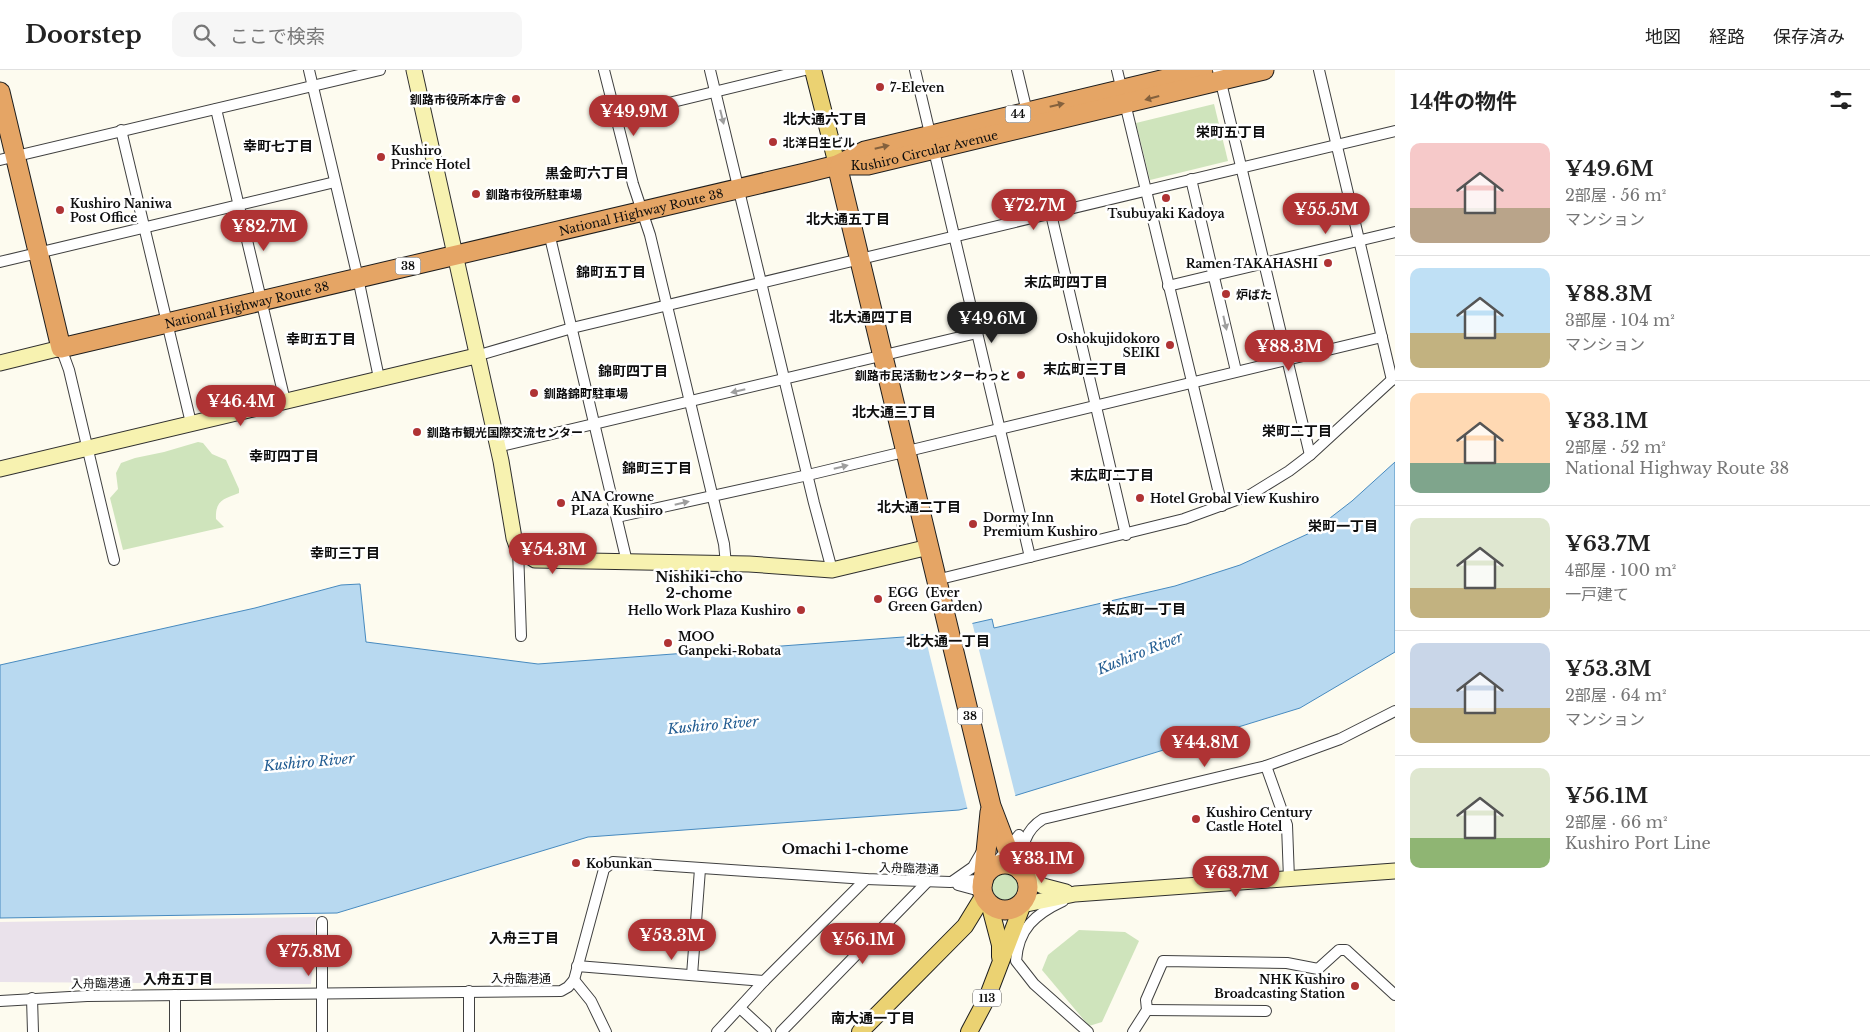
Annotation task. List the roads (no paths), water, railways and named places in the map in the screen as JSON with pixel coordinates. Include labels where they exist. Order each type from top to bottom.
[{"type":"highway","name":"Kushiro Circular Avenue","points":[[837,165],[868,165],[932,142],[1027,112],[1123,97],[1203,70]]},
{"type":"highway","name":"Kushiro Circular Avenue","points":[[932,142],[1219,75],[1264,70]]},
{"type":"highway","points":[[0,92],[8,159],[39,253],[61,348]]},
{"type":"highway","name":"National Highway Route 38","points":[[61,348],[837,165]]},
{"type":"highway","name":"38","points":[[837,165],[881,354],[949,626],[990,806],[998,894]]},
{"type":"highway","name":"38","points":[[992,830],[1019,838],[1023,873]]},
{"type":"highway","points":[[1002,864],[1016,867],[1023,873],[1028,890],[998,894],[1002,864]]},
{"type":"main road","points":[[813,70],[837,165]]},
{"type":"main road","points":[[965,926],[998,894]]},
{"type":"main road","points":[[860,1032],[998,894]]},
{"type":"main road","name":"113","points":[[998,894],[1000,962]]},
{"type":"main road","name":"113","points":[[969,1032],[987,998],[1000,962],[998,894]]},
{"type":"street","points":[[309,70],[380,378]]},
{"type":"street","points":[[8,159],[121,130],[380,70]]},
{"type":"street","points":[[414,70],[456,255],[518,549],[521,636]]},
{"type":"street","points":[[604,70],[667,305],[725,548],[726,564]]},
{"type":"street","points":[[710,70],[832,570]]},
{"type":"street","points":[[615,116],[805,70]]},
{"type":"street","points":[[915,70],[1030,558]]},
{"type":"street","points":[[1017,70],[1027,112]]},
{"type":"street","points":[[1117,70],[1222,506]]},
{"type":"street","points":[[936,580],[1126,535],[1222,506],[1250,495],[1289,471],[1310,455],[1393,378],[1319,70]]},
{"type":"street","points":[[1219,75],[1310,455]]},
{"type":"street","points":[[216,109],[240,204],[285,401]]},
{"type":"street","points":[[121,130],[191,423]]},
{"type":"street","points":[[0,469],[476,356],[572,328],[860,258],[954,238],[1145,190],[1395,131]]},
{"type":"street","points":[[1191,179],[1236,371]]},
{"type":"street","points":[[0,262],[335,182]]},
{"type":"street","points":[[1051,214],[1126,535]]},
{"type":"street","points":[[1168,286],[1395,232]]},
{"type":"street","points":[[550,233],[627,562]]},
{"type":"street","points":[[497,447],[785,380],[881,354],[977,333]]},
{"type":"street","points":[[618,517],[808,474],[1382,337]]},
{"type":"street","points":[[0,363],[61,348],[69,370],[114,560]]},
{"type":"street","points":[[518,549],[526,556],[535,560],[726,564],[832,570],[929,547]]},
{"type":"street","points":[[998,894],[1019,838],[1043,819],[1266,766],[1340,739],[1395,711]]},
{"type":"street","points":[[1266,766],[1287,825],[1289,879]]},
{"type":"street","points":[[950,882],[973,868],[992,830]]},
{"type":"street","points":[[1019,838],[1023,843],[1023,873],[1054,890],[1075,894]]},
{"type":"street","name":"入舟臨港通","points":[[0,1002],[32,998],[175,995],[561,991],[574,980],[604,869],[613,862],[866,879],[950,882]]},
{"type":"street","points":[[692,975],[700,869]]},
{"type":"street","points":[[950,882],[998,894],[1075,894],[1395,871]]},
{"type":"street","points":[[717,1032],[764,981],[866,879]]},
{"type":"street","points":[[950,882],[977,880],[998,894]]},
{"type":"street","points":[[782,1032],[927,882]]},
{"type":"street","points":[[1088,1032],[1034,984],[1016,961],[1017,946],[1032,921],[1046,909],[1093,892]]},
{"type":"street","points":[[322,922],[322,1032]]},
{"type":"street","points":[[1133,1032],[1147,1010],[1146,1000],[1163,961],[1287,962],[1318,969],[1339,950],[1346,950],[1395,995]]},
{"type":"street","points":[[577,966],[764,981]]},
{"type":"street","points":[[574,980],[591,1002],[606,1032]]},
{"type":"street","points":[[469,991],[469,1032]]},
{"type":"street","points":[[175,995],[175,1032]]},
{"type":"street","points":[[32,998],[33,1032]]},
{"type":"street","points":[[740,1008],[766,1032]]},
{"type":"street","points":[[1147,1010],[1266,1011]]},
{"type":"water","name":"Kushiro River","points":[[1395,462],[1395,652],[1300,708],[1001,800],[959,810],[588,837],[337,913],[0,918],[0,665],[255,608],[341,585],[360,584],[366,642],[538,664],[917,636],[992,619],[994,628],[1175,586],[1240,565],[1312,532],[1352,501]]},
{"type":"place","name":"7-Eleven","points":[[880,87]]},
{"type":"place","name":"釧路市役所本庁舎","points":[[516,99]]},
{"type":"place","name":"北洋日生ビル","points":[[773,142]]},
{"type":"place","name":"Kushiro Prince Hotel","points":[[381,157]]},
{"type":"place","name":"釧路市役所駐車場","points":[[476,194]]},
{"type":"place","name":"Tsubuyaki Kadoya","points":[[1166,198]]},
{"type":"place","name":"Kushiro Naniwa Post Office","points":[[60,210]]},
{"type":"place","name":"Ramen TAKAHASHI","points":[[1328,263]]},
{"type":"place","name":"炉ばた","points":[[1226,294]]},
{"type":"place","name":"Oshokujidokoro SEIKI","points":[[1170,345]]},
{"type":"place","name":"釧路市民活動センターわっと","points":[[1021,375]]},
{"type":"place","name":"釧路錦町駐車場","points":[[534,393]]},
{"type":"place","name":"釧路市観光国際交流センター","points":[[417,432]]},
{"type":"place","name":"Hotel Grobal View Kushiro","points":[[1140,498]]},
{"type":"place","name":"ANA Crowne PLaza Kushiro","points":[[561,503]]},
{"type":"place","name":"Dormy Inn Premium Kushiro","points":[[973,524]]},
{"type":"place","name":"EGG（Ever Green Garden）","points":[[878,599]]},
{"type":"place","name":"Hello Work Plaza Kushiro","points":[[801,610]]},
{"type":"place","name":"MOO Ganpeki-Robata","points":[[668,643]]},
{"type":"place","name":"Kushiro Century Castle Hotel","points":[[1196,819]]},
{"type":"place","name":"Kobunkan","points":[[576,863]]},
{"type":"place","name":"NHK Kushiro Broadcasting Station","points":[[1355,986]]},
{"type":"district","name":"北大通六丁目","points":[[825,119]]},
{"type":"district","name":"栄町五丁目","points":[[1231,132]]},
{"type":"district","name":"幸町七丁目","points":[[278,146]]},
{"type":"district","name":"黒金町六丁目","points":[[587,173]]},
{"type":"district","name":"北大通五丁目","points":[[848,219]]},
{"type":"district","name":"錦町五丁目","points":[[611,272]]},
{"type":"district","name":"末広町四丁目","points":[[1066,282]]},
{"type":"district","name":"北大通四丁目","points":[[871,317]]},
{"type":"district","name":"幸町五丁目","points":[[321,339]]},
{"type":"district","name":"末広町三丁目","points":[[1085,369]]},
{"type":"district","name":"錦町四丁目","points":[[633,371]]},
{"type":"district","name":"北大通三丁目","points":[[894,412]]},
{"type":"district","name":"栄町二丁目","points":[[1297,431]]},
{"type":"district","name":"幸町四丁目","points":[[284,456]]},
{"type":"district","name":"錦町三丁目","points":[[657,468]]},
{"type":"district","name":"末広町二丁目","points":[[1112,475]]},
{"type":"district","name":"北大通二丁目","points":[[919,507]]},
{"type":"district","name":"栄町一丁目","points":[[1343,526]]},
{"type":"district","name":"幸町三丁目","points":[[345,553]]},
{"type":"district","name":"Nishiki-cho 2-chome","points":[[699,586]]},
{"type":"district","name":"末広町一丁目","points":[[1144,609]]},
{"type":"district","name":"北大通一丁目","points":[[948,641]]},
{"type":"district","name":"Omachi 1-chome","points":[[845,849]]},
{"type":"district","name":"入舟三丁目","points":[[524,938]]},
{"type":"district","name":"入舟五丁目","points":[[178,979]]},
{"type":"district","name":"南大通一丁目","points":[[873,1018]]}]
